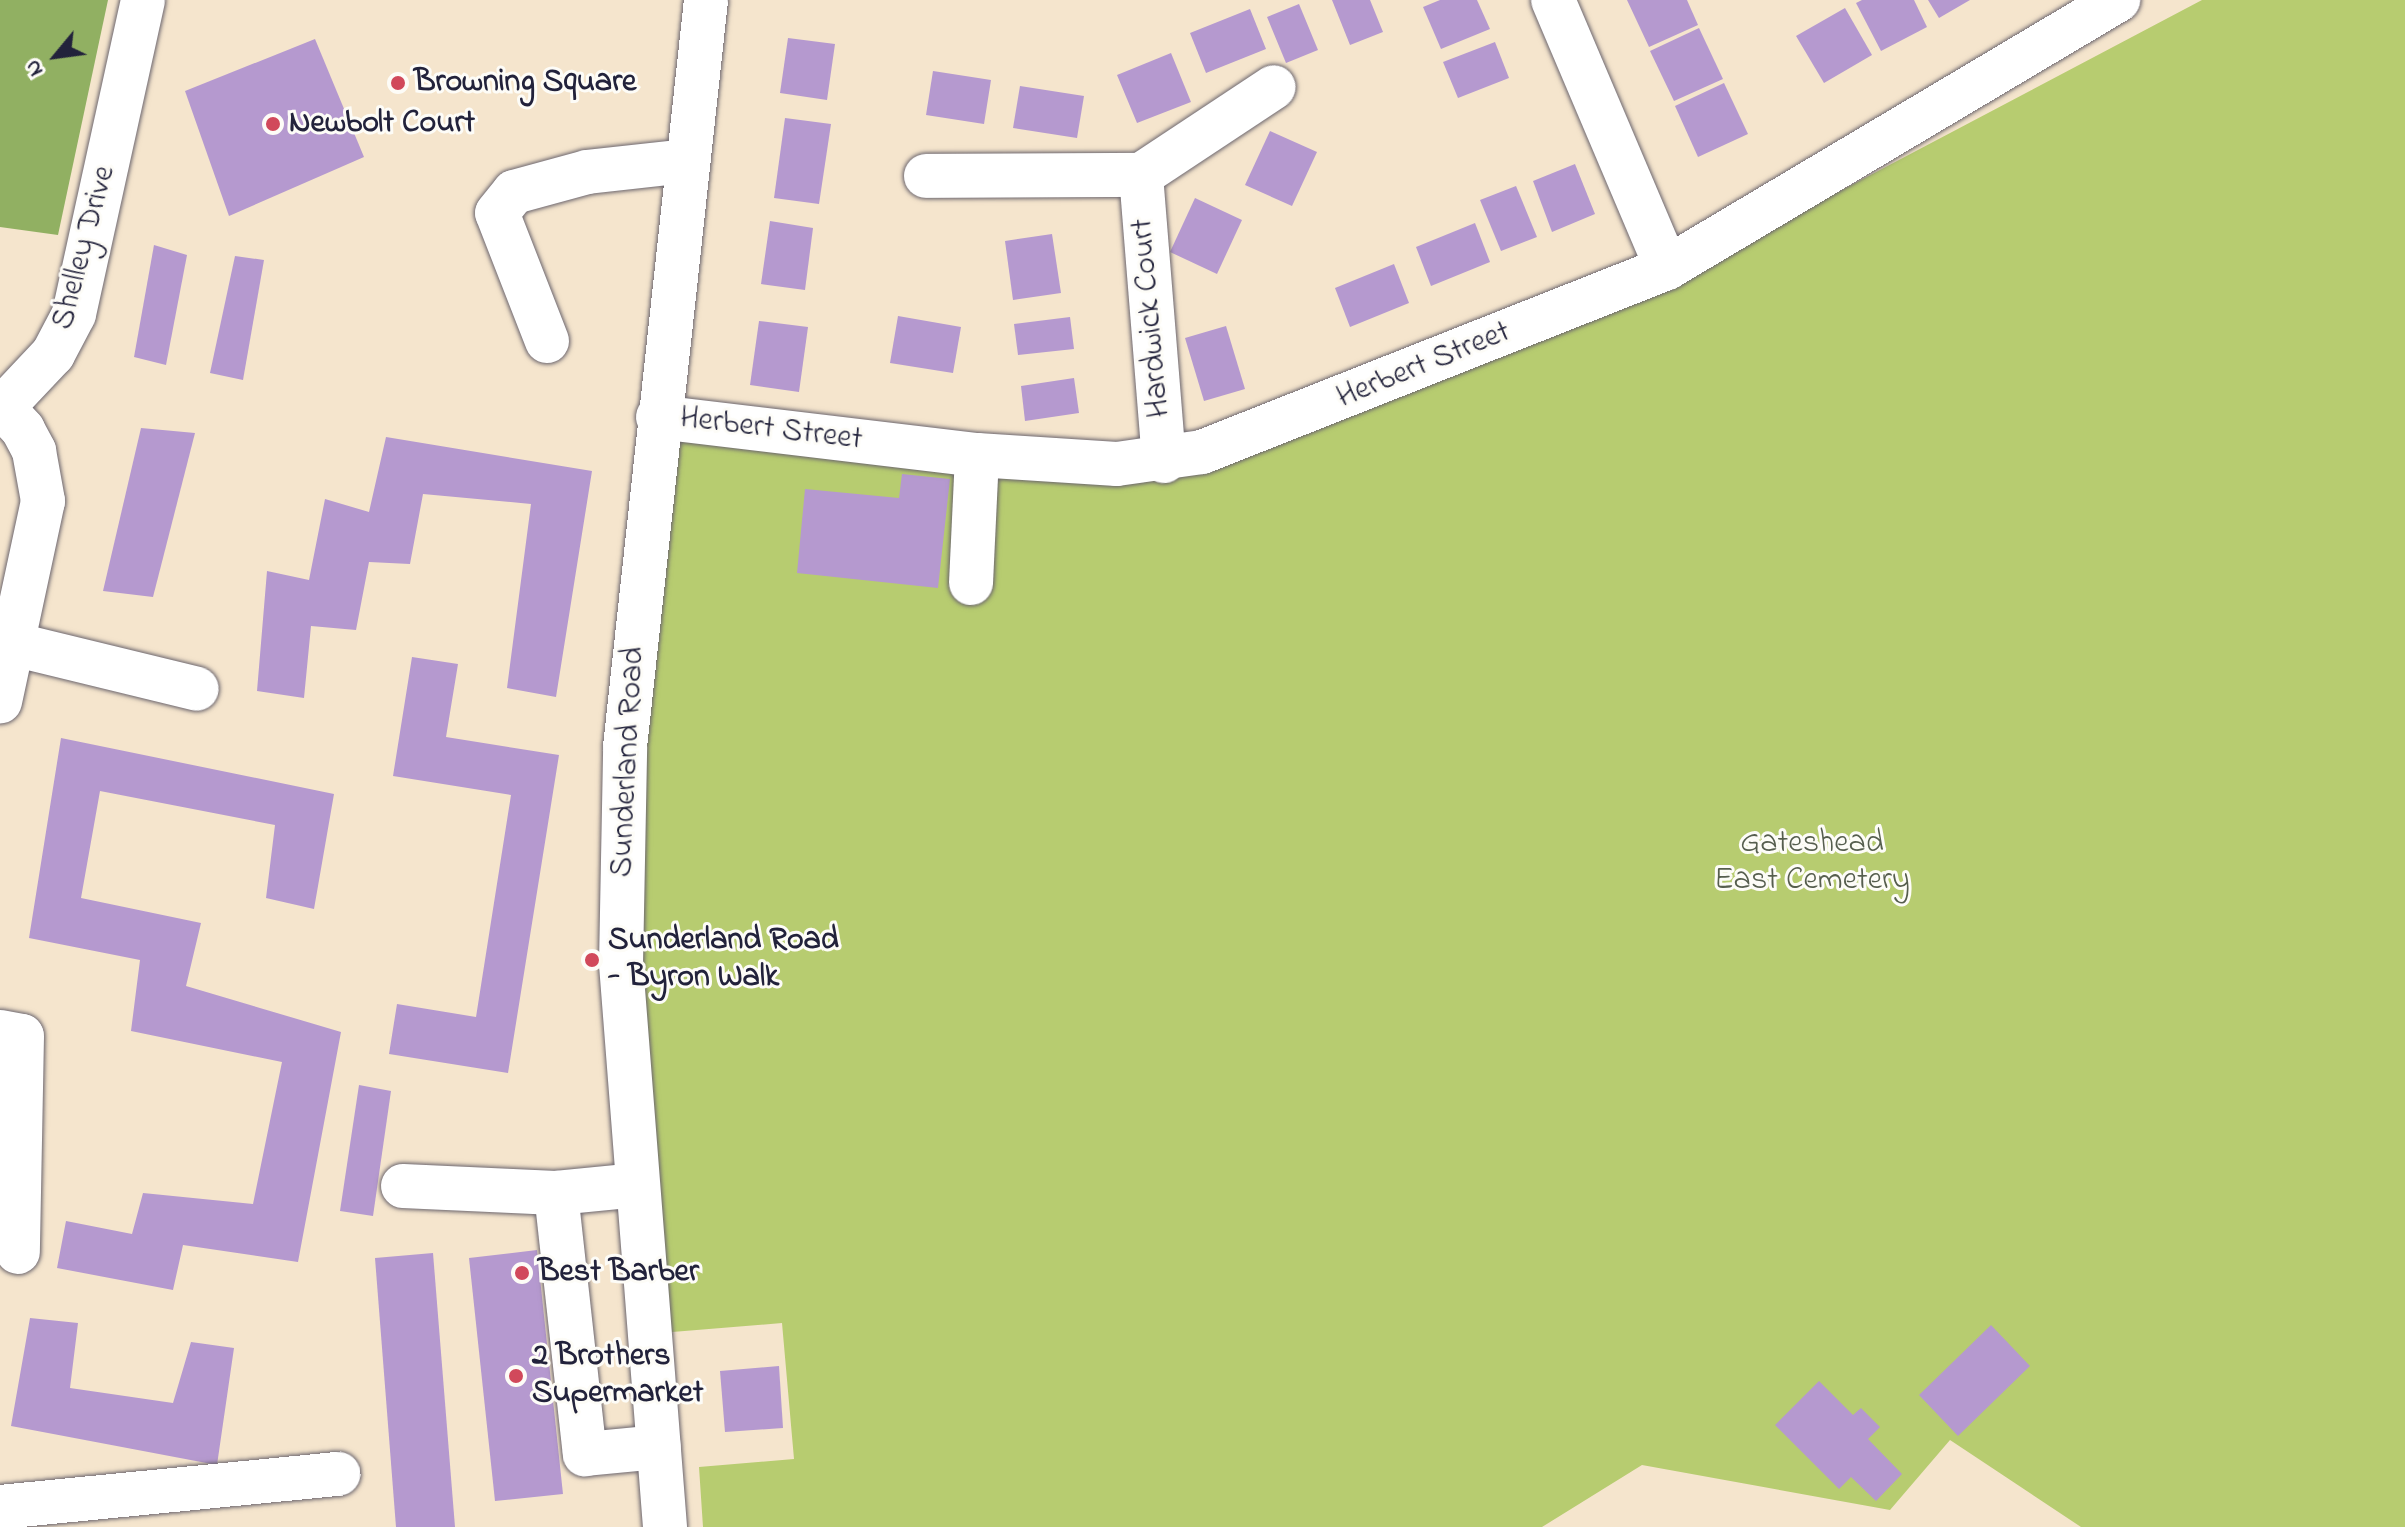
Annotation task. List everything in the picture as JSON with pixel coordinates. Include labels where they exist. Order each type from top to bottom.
[{"type":"street","name":"Shelley Drive","points":[[0,701],[43,501],[34,451],[2,406],[53,354],[74,314],[143,0]]},
{"type":"street","name":"Sunderland Road","points":[[665,1527],[621,964],[625,747],[658,417],[706,0]]},
{"type":"street","points":[[1553,0],[1667,268]]},
{"type":"street","name":"Herbert Street","points":[[658,417],[977,455],[1117,464],[1164,461],[1309,412],[1667,268],[2118,0]]},
{"type":"street","name":"Hardwick Court","points":[[926,176],[1141,175],[1274,87]]},
{"type":"street","points":[[547,341],[497,213],[514,192],[587,172],[687,161]]},
{"type":"street","name":"Hardwick Court","points":[[1141,175],[1164,461]]},
{"type":"street","points":[[971,583],[977,455]]},
{"type":"street","points":[[13,644],[197,689]]},
{"type":"street","points":[[0,1032],[22,1036],[18,1252]]},
{"type":"street","points":[[403,1186],[556,1193],[638,1185]]},
{"type":"street","points":[[556,1193],[585,1454],[659,1447]]},
{"type":"street","points":[[0,1507],[338,1474]]},
{"type":"green space","points":[[0,0],[108,0],[58,235],[0,227]]},
{"type":"green space","name":"Gateshead East Cemetery","points":[[2202,0],[2405,0],[2405,1527],[2081,1527],[1950,1440],[1890,1510],[1642,1465],[1542,1527],[703,1527],[699,1467],[794,1459],[782,1323],[660,1333],[630,962],[666,427],[1119,474],[1662,285]]},
{"type":"building","points":[[1332,0],[1370,0],[1383,32],[1350,45]]},
{"type":"building","points":[[1440,0],[1477,0],[1490,29],[1441,49],[1423,7]]},
{"type":"building","points":[[1627,0],[1687,0],[1698,25],[1649,47]]},
{"type":"building","points":[[1862,0],[1914,0],[1927,27],[1881,51],[1856,3]]},
{"type":"building","points":[[1928,0],[1970,0],[1939,18]]},
{"type":"building","points":[[1299,4],[1318,50],[1286,63],[1267,17]]},
{"type":"building","points":[[1845,8],[1872,55],[1824,83],[1796,36]]},
{"type":"building","points":[[1250,9],[1266,49],[1206,73],[1190,33]]},
{"type":"building","points":[[1699,28],[1723,79],[1674,101],[1650,51]]},
{"type":"building","points":[[788,38],[835,44],[827,100],[780,93]]},
{"type":"building","name":"Newbolt Court","points":[[315,39],[364,157],[229,216],[185,91]]},
{"type":"building","points":[[1495,42],[1509,78],[1458,98],[1443,62]]},
{"type":"building","points":[[1171,53],[1191,102],[1137,123],[1117,75]]},
{"type":"building","points":[[933,71],[991,80],[984,124],[926,115]]},
{"type":"building","points":[[1724,83],[1748,134],[1698,157],[1675,106]]},
{"type":"building","points":[[1020,86],[1084,96],[1077,138],[1013,128]]},
{"type":"building","points":[[785,118],[831,124],[819,204],[774,198]]},
{"type":"building","points":[[1270,131],[1317,152],[1292,206],[1245,185]]},
{"type":"building","points":[[1575,164],[1595,214],[1552,232],[1533,181]]},
{"type":"building","points":[[1516,186],[1537,237],[1501,251],[1480,200]]},
{"type":"building","points":[[1195,198],[1242,220],[1217,274],[1170,252]]},
{"type":"building","points":[[770,221],[813,228],[805,290],[761,284]]},
{"type":"building","points":[[1475,223],[1490,262],[1431,286],[1416,247]]},
{"type":"building","points":[[1052,234],[1061,293],[1013,300],[1005,241]]},
{"type":"building","points":[[154,245],[187,255],[166,365],[134,357]]},
{"type":"building","points":[[235,256],[264,260],[243,380],[210,373]]},
{"type":"building","points":[[1394,264],[1409,303],[1350,327],[1335,288]]},
{"type":"building","points":[[898,316],[961,327],[953,373],[890,363]]},
{"type":"building","points":[[1070,317],[1074,349],[1018,355],[1014,324]]},
{"type":"building","points":[[759,321],[808,327],[799,392],[750,385]]},
{"type":"building","points":[[1226,326],[1245,389],[1204,401],[1185,338]]},
{"type":"building","points":[[1074,378],[1079,413],[1025,421],[1021,386]]},
{"type":"building","points":[[141,428],[195,433],[153,597],[103,591]]},
{"type":"building","points":[[386,437],[592,471],[556,697],[507,688],[531,504],[423,494],[410,564],[369,562],[356,630],[311,626],[304,698],[257,691],[267,571],[309,580],[325,499],[369,512]]},
{"type":"building","points":[[902,474],[950,479],[938,588],[797,573],[805,489],[899,498]]},
{"type":"building","points":[[412,657],[458,664],[446,737],[559,755],[508,1073],[389,1054],[397,1004],[476,1017],[511,795],[393,776]]},
{"type":"building","points":[[61,738],[334,794],[314,909],[266,898],[275,825],[100,791],[81,898],[201,923],[186,986],[341,1032],[298,1262],[183,1245],[173,1290],[57,1268],[66,1221],[132,1234],[143,1193],[253,1204],[282,1062],[131,1031],[140,960],[29,938]]},
{"type":"building","points":[[359,1085],[391,1091],[373,1216],[340,1211]]},
{"type":"building","name":"2 Brothers Supermarket","points":[[537,1250],[563,1494],[495,1501],[469,1258]]},
{"type":"building","points":[[433,1253],[455,1527],[396,1527],[375,1258]]},
{"type":"building","points":[[30,1318],[78,1323],[70,1388],[173,1403],[191,1342],[234,1348],[217,1465],[11,1426]]},
{"type":"building","points":[[1991,1325],[2030,1366],[1958,1436],[1919,1395]]},
{"type":"building","points":[[779,1366],[783,1428],[725,1432],[720,1371]]},
{"type":"building","points":[[1819,1381],[1853,1415],[1861,1408],[1880,1427],[1868,1439],[1902,1474],[1876,1501],[1851,1477],[1839,1489],[1775,1425]]},
{"type":"place","name":"Browning Square","points":[[398,83]]},
{"type":"place","name":"Newbolt Court","points":[[273,124]]},
{"type":"place","name":"Sunderland Road - Byron Walk","points":[[592,960]]},
{"type":"place","name":"Best Barber","points":[[522,1273]]},
{"type":"place","name":"2 Brothers Supermarket","points":[[516,1376]]}]
